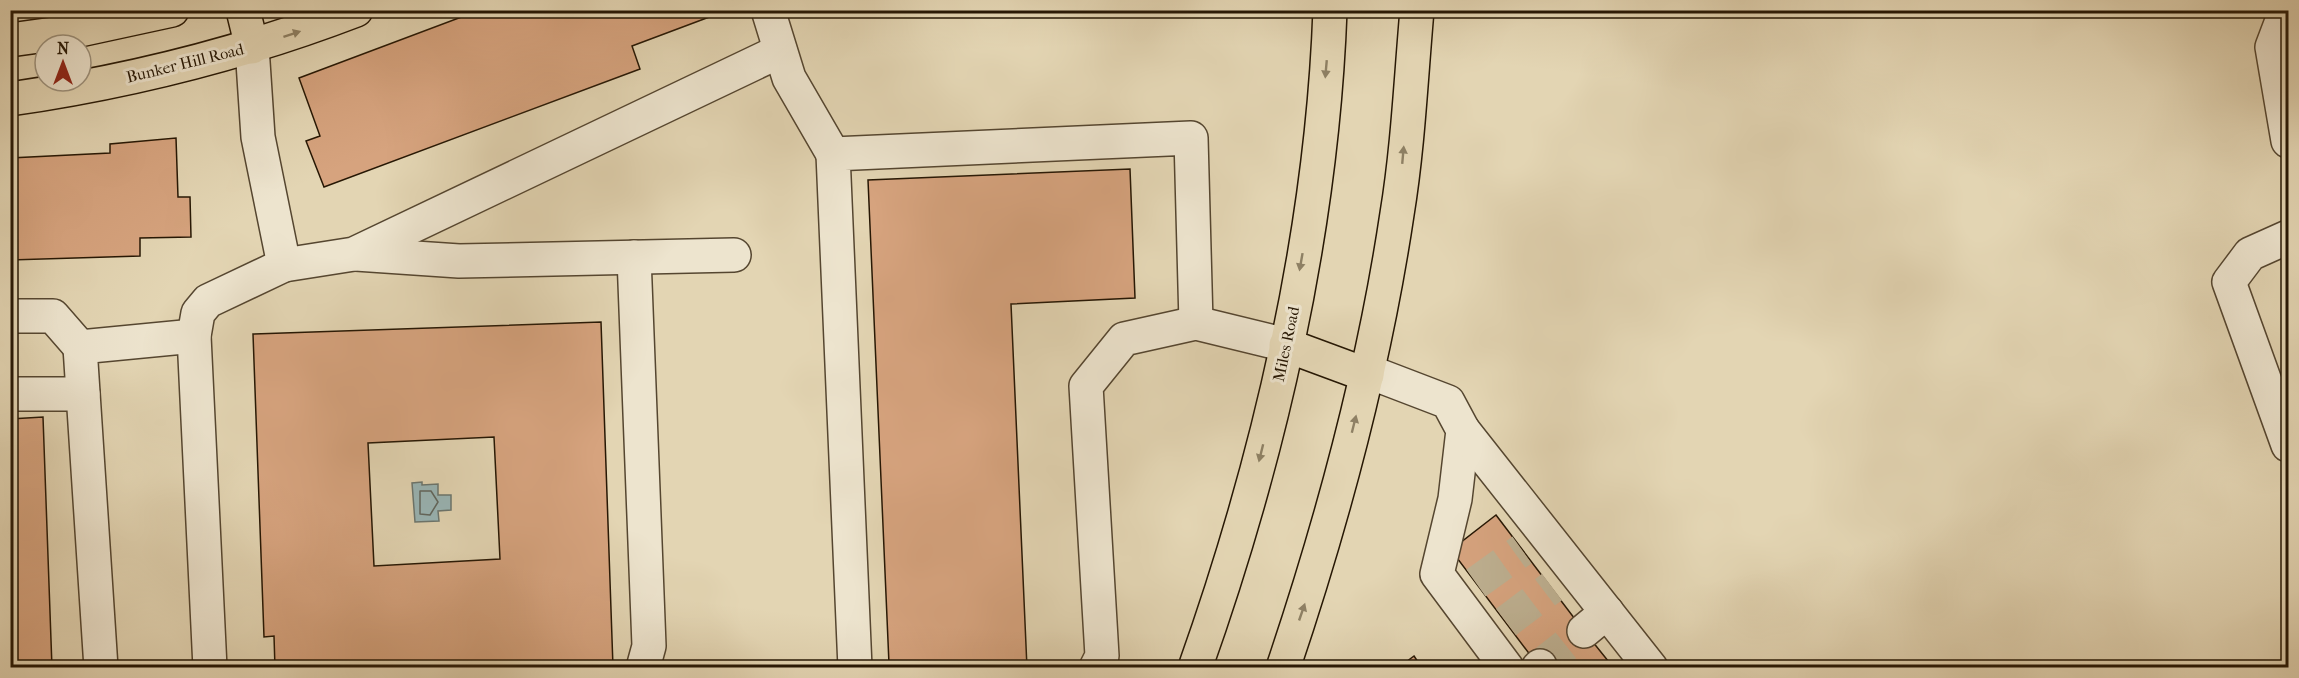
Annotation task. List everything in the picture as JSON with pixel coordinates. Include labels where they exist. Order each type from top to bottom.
[{"type":"main road","points":[[10,40],[75,31],[172,10]]},
{"type":"main road","points":[[243,10],[252,46]]},
{"type":"main road","name":"Bunker Hill Road","points":[[10,99],[84,88],[186,66],[296,33],[356,10]]},
{"type":"main road","name":"Miles Road","points":[[1195,668],[1224,584],[1261,454],[1286,345],[1320,142],[1330,10]]},
{"type":"main road","points":[[1283,668],[1312,584],[1367,373],[1398,213],[1417,10]]},
{"type":"main road","points":[[1286,345],[1367,373]]},
{"type":"lane","points":[[768,10],[789,78],[832,154],[855,668]]},
{"type":"lane","points":[[2286,10],[2272,46],[2289,141]]},
{"type":"lane","points":[[252,46],[258,137],[284,266]]},
{"type":"lane","points":[[354,254],[780,51]]},
{"type":"lane","points":[[832,154],[1191,138],[1196,323]]},
{"type":"lane","points":[[2289,237],[2250,254],[2229,282],[2289,445]]},
{"type":"lane","points":[[210,668],[194,336],[198,313],[208,301],[284,266],[354,254],[459,261],[734,255]]},
{"type":"lane","points":[[634,258],[649,646],[643,668]]},
{"type":"lane","points":[[10,316],[53,316],[80,347],[101,668]]},
{"type":"lane","points":[[1096,668],[1102,656],[1086,386],[1124,339],[1196,323],[1286,345]]},
{"type":"lane","points":[[80,347],[194,336]]},
{"type":"lane","points":[[1367,373],[1448,402],[1463,430],[1534,541],[1596,622],[1651,668]]},
{"type":"lane","points":[[10,394],[83,394]]},
{"type":"lane","points":[[1463,430],[1455,499],[1437,574],[1466,591],[1496,631],[1507,668]]},
{"type":"water","points":[[422,482],[422,485],[438,484],[438,495],[451,495],[451,510],[438,511],[439,521],[415,522],[412,483]]},
{"type":"building","points":[[480,10],[719,10],[720,13],[632,46],[640,69],[324,187],[306,141],[320,136],[299,78]]},
{"type":"building","points":[[176,138],[178,197],[190,197],[191,237],[140,238],[140,256],[10,260],[10,158],[110,153],[110,144]]},
{"type":"building","points":[[1130,169],[1135,298],[1011,304],[1027,668],[886,668],[886,664],[889,664],[868,180]]},
{"type":"building","points":[[601,322],[613,667],[275,668],[274,636],[264,637],[253,334]],"holes":[[[494,437],[500,559],[374,566],[368,443]]]},
{"type":"building","points":[[43,417],[52,668],[10,668],[10,419]]},
{"type":"building","points":[[1496,515],[1613,667],[1540,668],[1451,550]]},
{"type":"building","points":[[1414,656],[1422,668],[1398,668]]},
{"type":"tunnel","points":[[1476,583],[1522,550]]},
{"type":"tunnel","points":[[1506,622],[1552,587]]},
{"type":"tunnel","points":[[1540,666],[1584,631]]}]
